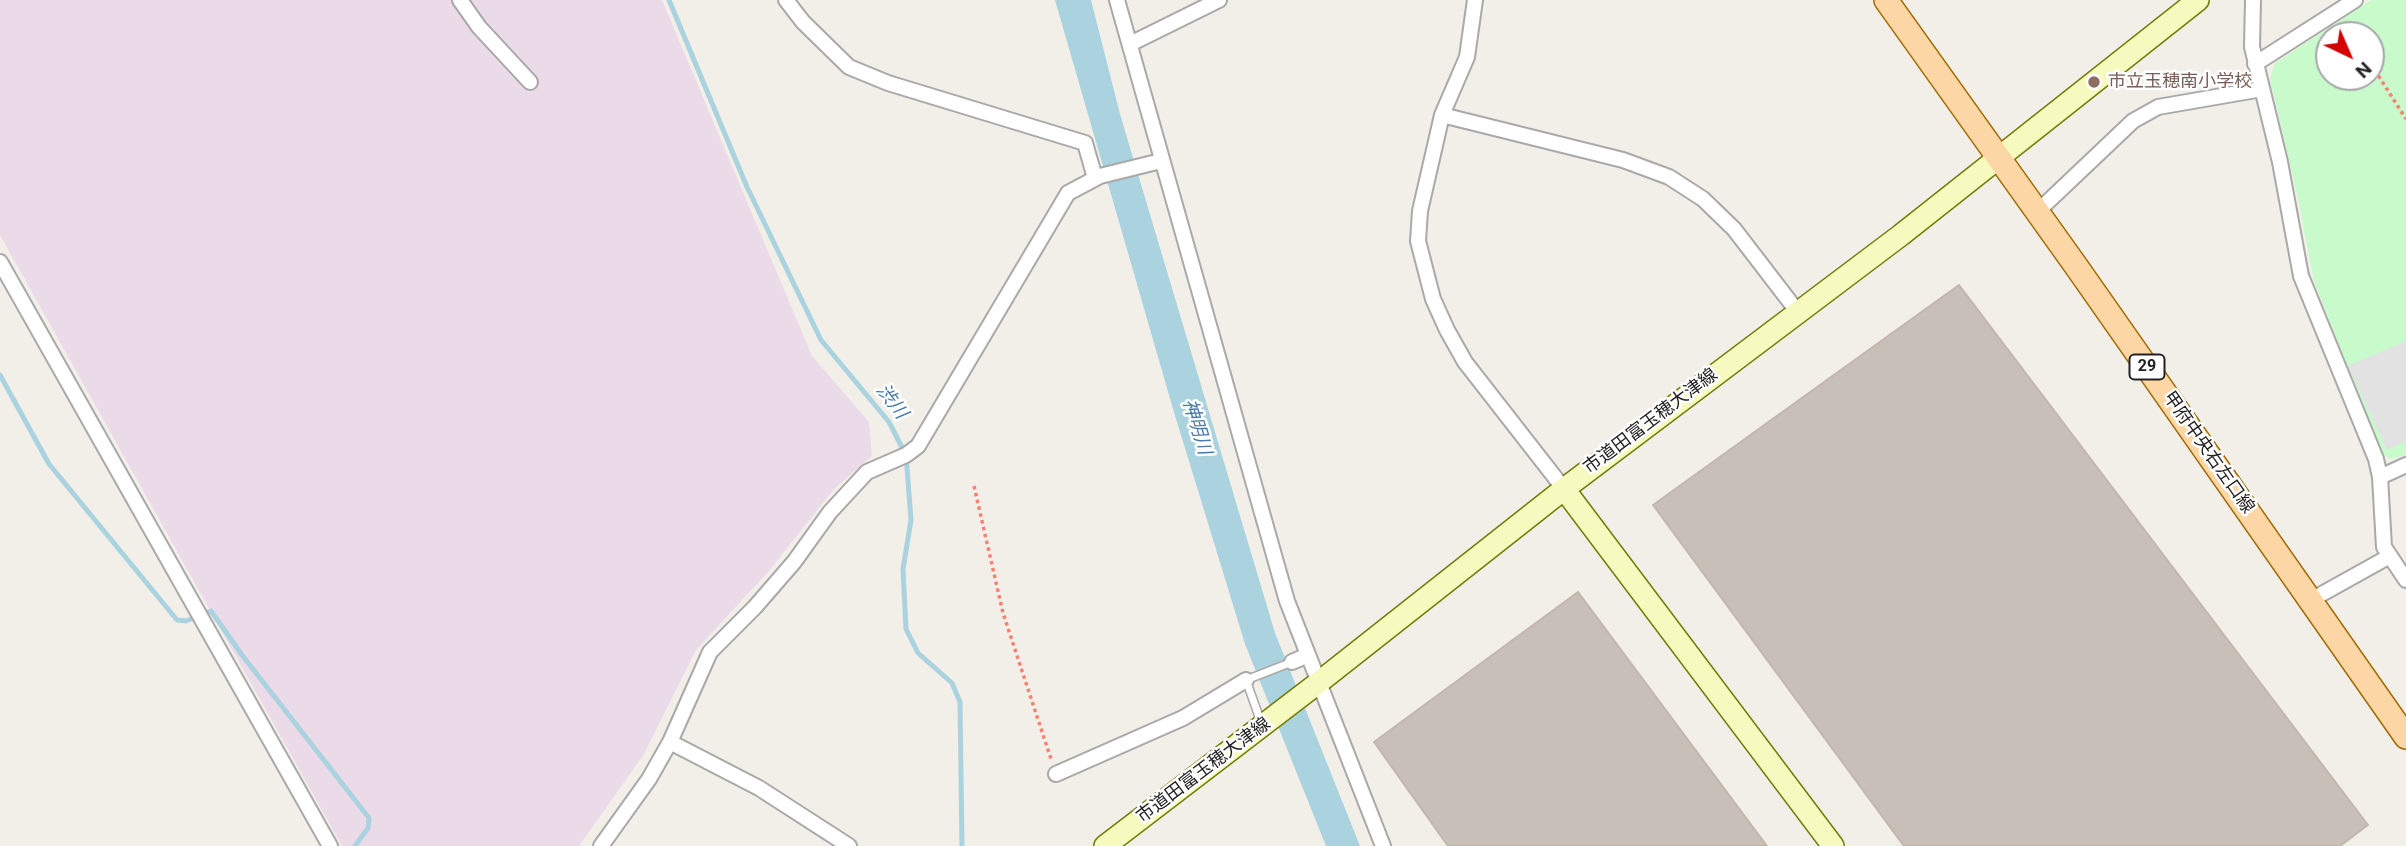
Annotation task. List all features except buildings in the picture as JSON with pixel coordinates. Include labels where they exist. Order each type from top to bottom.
[{"type":"main road","name":"甲府中央右左口線","points":[[1886,0],[2406,737]]},
{"type":"street","points":[[460,0],[479,27],[530,82]]},
{"type":"street","points":[[786,0],[803,22],[849,67],[888,83],[1085,143],[1097,177]]},
{"type":"street","points":[[1118,0],[1155,162],[1287,601],[1308,655],[1313,687],[1383,846]]},
{"type":"street","points":[[1129,44],[1219,0]]},
{"type":"street","points":[[1475,0],[1467,57],[1442,116],[1420,211],[1418,241],[1433,299],[1465,362],[1833,846]]},
{"type":"street","name":"市道田富玉穂大津線","points":[[1105,846],[1313,687],[1564,489],[1901,235],[2198,0]]},
{"type":"street","points":[[2253,0],[2252,47],[2255,65],[2280,162],[2301,276],[2376,459],[2380,477],[2384,547],[2406,580]]},
{"type":"street","points":[[2255,65],[2356,0]]},
{"type":"street","points":[[2037,212],[2133,121],[2158,107],[2262,89]]},
{"type":"street","points":[[1442,116],[1623,160],[1669,177],[1703,199],[1734,229],[1797,311]]},
{"type":"street","points":[[601,846],[649,779],[670,742],[710,652],[755,607],[830,512],[867,472],[906,455],[918,446],[1068,193],[1097,177],[1155,162]]},
{"type":"street","points":[[0,262],[330,846]]},
{"type":"street","points":[[2380,477],[2406,464]]},
{"type":"street","points":[[2311,600],[2390,556]]},
{"type":"street","points":[[1293,662],[1308,655]]},
{"type":"street","points":[[1056,774],[1183,718],[1250,678]]},
{"type":"street","points":[[670,742],[759,788],[849,846]]},
{"type":"lane","points":[[1265,724],[1250,678],[1293,662]]},
{"type":"path","points":[[2385,86],[2406,119]]},
{"type":"path","points":[[974,486],[1003,613],[1056,774]]},
{"type":"shaded area","points":[[0,0],[662,0],[812,356],[869,422],[872,456],[834,489],[769,571],[696,650],[644,754],[579,846],[342,846],[0,235]]},
{"type":"shaded area","points":[[2406,341],[2406,441],[2387,450],[2348,366]]},
{"type":"green space","points":[[2371,0],[2406,0],[2406,455],[2390,459],[2381,452],[2314,281],[2270,79],[2275,63],[2315,37],[2315,91],[2385,91],[2385,21],[2339,21]]},
{"type":"water","name":"神明川","points":[[1055,0],[1091,0],[1120,114],[1275,633],[1360,846],[1326,846],[1245,644],[1173,409]]},
{"type":"waterway","name":"渋川","points":[[669,0],[747,187],[821,340],[889,422],[906,455],[911,520],[903,569],[906,629],[918,653],[952,683],[960,702],[962,846]]},
{"type":"waterway","points":[[0,375],[49,464],[177,620],[186,621],[211,611],[369,818],[368,828],[355,846]]},
{"type":"place","name":"市立玉穂南小学校","points":[[2094,82]]}]
